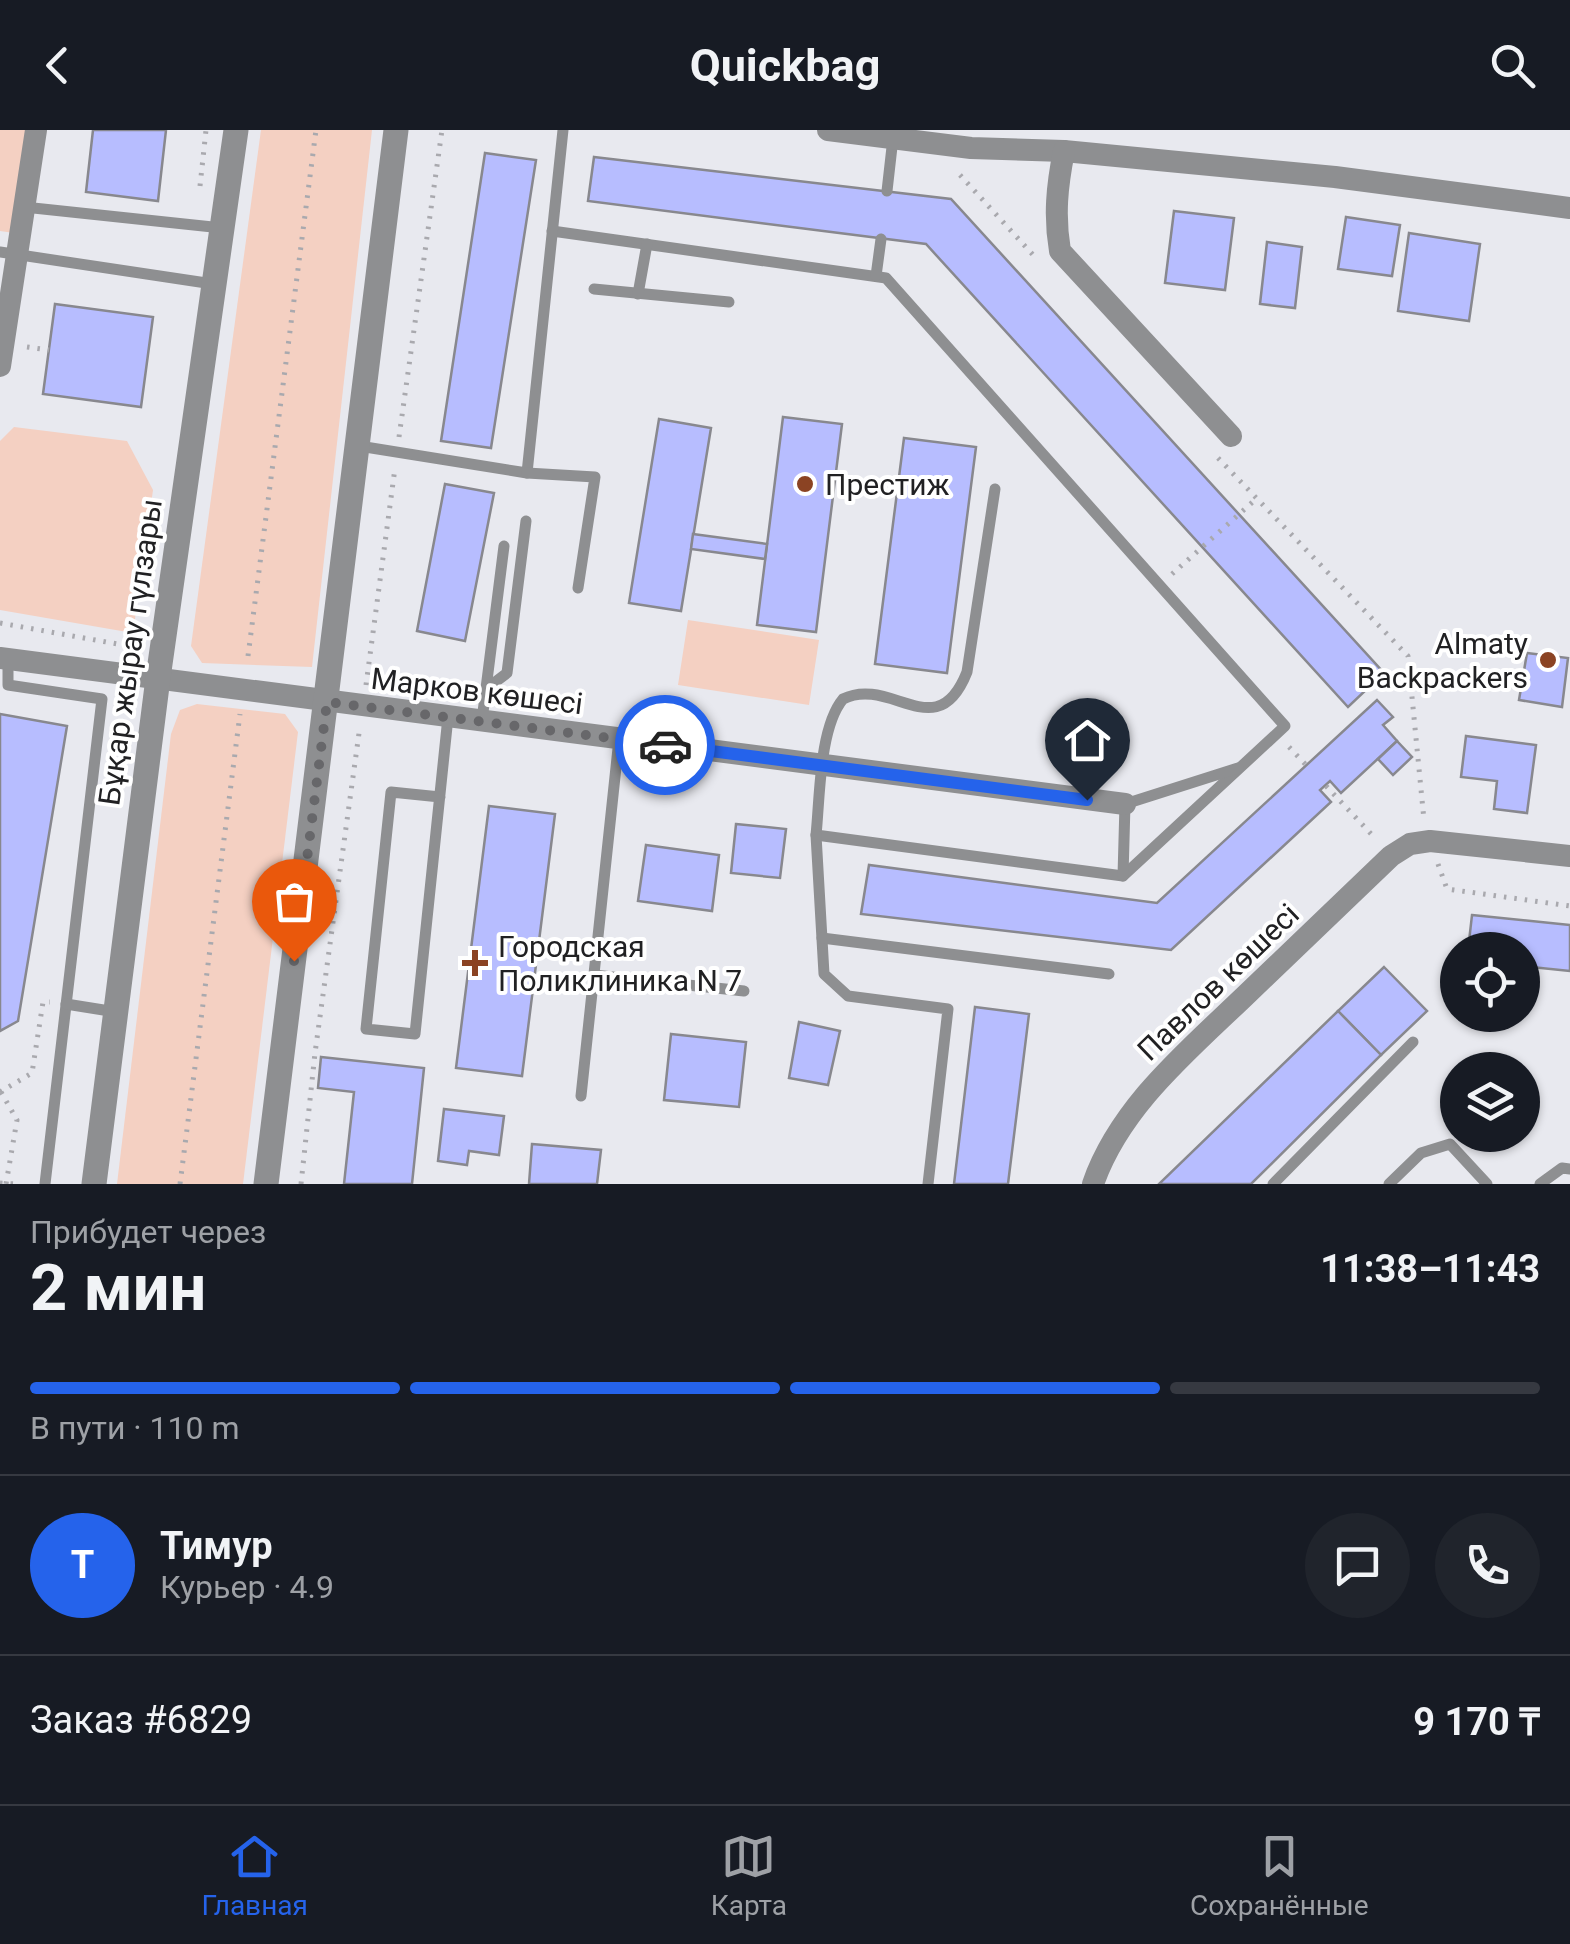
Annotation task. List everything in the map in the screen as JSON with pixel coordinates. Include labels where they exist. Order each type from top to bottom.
[{"type":"street","points":[[0,366],[9,253],[24,208],[36,130]]},
{"type":"street","name":"Бұқар жырау гүлзары","points":[[94,1184],[158,678],[236,130]]},
{"type":"street","points":[[266,1184],[396,130]]},
{"type":"street","points":[[828,130],[971,148],[1064,151],[1335,178],[1570,208]]},
{"type":"street","points":[[1064,151],[1055,222],[1060,251],[1231,436]]},
{"type":"street","name":"Марков көшесі","points":[[4,659],[1125,804]]},
{"type":"street","points":[[1410,847],[1570,856]]},
{"type":"street","name":"Павлов көшесі","points":[[1093,1184],[1100,1165],[1138,1104],[1178,1060],[1410,847]]},
{"type":"lane","points":[[527,473],[563,130]]},
{"type":"lane","points":[[886,191],[893,138]]},
{"type":"lane","points":[[24,208],[222,228]]},
{"type":"lane","points":[[552,231],[886,278],[1285,726],[1123,876]]},
{"type":"lane","points":[[876,276],[881,238]]},
{"type":"lane","points":[[638,294],[647,244]]},
{"type":"lane","points":[[9,253],[214,284]]},
{"type":"lane","points":[[594,289],[728,302]]},
{"type":"lane","points":[[360,446],[527,473],[595,477],[578,588]]},
{"type":"lane","points":[[928,1184],[948,1008],[848,996],[824,974],[816,835],[832,716],[843,699],[863,694],[931,708],[949,703],[959,692],[966,672],[995,489]]},
{"type":"lane","points":[[486,689],[507,673],[526,521]]},
{"type":"lane","points":[[482,722],[504,546]]},
{"type":"lane","points":[[4,659],[8,685],[102,699],[45,1184]]},
{"type":"lane","points":[[440,797],[391,792],[366,1028],[415,1034],[440,797],[448,717]]},
{"type":"lane","points":[[581,1096],[619,739]]},
{"type":"lane","points":[[1123,876],[1125,804],[1241,767]]},
{"type":"lane","points":[[816,835],[1123,876]]},
{"type":"lane","points":[[822,938],[1109,974]]},
{"type":"lane","points":[[594,975],[744,991]]},
{"type":"lane","points":[[66,1004],[116,1012]]},
{"type":"lane","points":[[1273,1184],[1413,1042]]},
{"type":"lane","points":[[1390,1184],[1422,1153],[1450,1144],[1487,1184]]},
{"type":"lane","points":[[1540,1184],[1562,1168],[1570,1169]]},
{"type":"path","points":[[195,226],[206,130]]},
{"type":"path","points":[[248,656],[316,130]]},
{"type":"path","points":[[301,1184],[315,1053],[442,130]]},
{"type":"path","points":[[1159,585],[1256,499],[1408,656],[1424,816],[1410,847]]},
{"type":"path","points":[[0,623],[144,649]]},
{"type":"path","points":[[180,1184],[240,710]]},
{"type":"path","points":[[1277,734],[1306,765]]},
{"type":"path","points":[[1326,786],[1410,847],[1447,889],[1570,906]]},
{"type":"path","points":[[16,1184],[4,1183],[17,1120],[0,1091],[32,1073],[43,1002],[66,1004]]},
{"type":"shaded area","points":[[0,130],[27,130],[14,233],[0,231]]},
{"type":"shaded area","points":[[261,130],[372,130],[312,667],[202,663],[191,646]]},
{"type":"shaded area","points":[[14,427],[127,441],[153,490],[133,633],[0,610],[0,441]]},
{"type":"shaded area","points":[[688,620],[819,640],[809,705],[678,685]]},
{"type":"shaded area","points":[[197,704],[285,714],[298,732],[243,1184],[117,1184],[171,734],[180,710]]},
{"type":"building","points":[[93,130],[166,130],[158,201],[86,192]]},
{"type":"building","points":[[485,153],[536,160],[491,448],[441,441]]},
{"type":"building","points":[[594,157],[951,199],[1384,673],[1348,707],[926,244],[588,201]]},
{"type":"building","points":[[1174,211],[1234,218],[1225,290],[1165,283]]},
{"type":"building","points":[[1346,217],[1400,225],[1392,276],[1338,269]]},
{"type":"building","points":[[1409,233],[1480,244],[1469,321],[1398,311]]},
{"type":"building","points":[[1267,242],[1302,247],[1295,308],[1260,304]]},
{"type":"building","points":[[55,304],[153,317],[141,407],[43,394]]},
{"type":"building","name":"Престиж","points":[[783,417],[842,424],[816,632],[757,625]]},
{"type":"building","points":[[659,419],[711,428],[681,611],[629,603]]},
{"type":"building","points":[[904,438],[976,447],[947,673],[875,664]]},
{"type":"building","points":[[445,484],[494,493],[465,641],[417,631]]},
{"type":"building","points":[[693,534],[767,544],[765,559],[691,549]]},
{"type":"building","points":[[1527,653],[1568,658],[1562,707],[1519,700]]},
{"type":"building","points":[[1377,700],[1393,717],[1383,725],[1397,741],[1341,793],[1330,781],[1320,790],[1331,802],[1171,950],[861,914],[869,865],[1157,903]]},
{"type":"building","points":[[0,714],[67,726],[18,1021],[0,1031]]},
{"type":"building","points":[[1466,736],[1536,745],[1527,813],[1494,809],[1497,781],[1461,777]]},
{"type":"building","points":[[1397,741],[1412,757],[1393,775],[1378,759]]},
{"type":"building","points":[[489,806],[555,814],[522,1076],[456,1068]]},
{"type":"building","points":[[736,824],[786,829],[780,878],[731,873]]},
{"type":"building","points":[[646,845],[719,855],[712,911],[638,901]]},
{"type":"building","points":[[1472,915],[1570,925],[1570,971],[1540,968],[1540,932],[1470,932]]},
{"type":"building","points":[[1384,967],[1427,1011],[1381,1055],[1338,1011]]},
{"type":"building","points":[[975,1007],[1029,1014],[1008,1184],[954,1184]]},
{"type":"building","points":[[1338,1011],[1381,1055],[1251,1184],[1159,1184]]},
{"type":"building","points":[[799,1022],[840,1031],[828,1085],[789,1078]]},
{"type":"building","points":[[671,1034],[746,1042],[739,1107],[664,1100]]},
{"type":"building","points":[[321,1057],[424,1068],[412,1184],[344,1184],[354,1092],[318,1088]]},
{"type":"building","points":[[444,1109],[504,1116],[499,1155],[469,1151],[467,1165],[438,1161]]},
{"type":"building","points":[[532,1144],[601,1150],[597,1184],[529,1184]]},
{"type":"way so far","points":[[294,961],[327,702],[665,745]]},
{"type":"place","name":"Престиж","points":[[805,484]]},
{"type":"place","name":"Almaty Backpackers","points":[[1548,660]]},
{"type":"place","name":"Городская Поликлиника N 7","points":[[475,963]]},
{"type":"route","points":[[665,745],[1087,800]]}]
